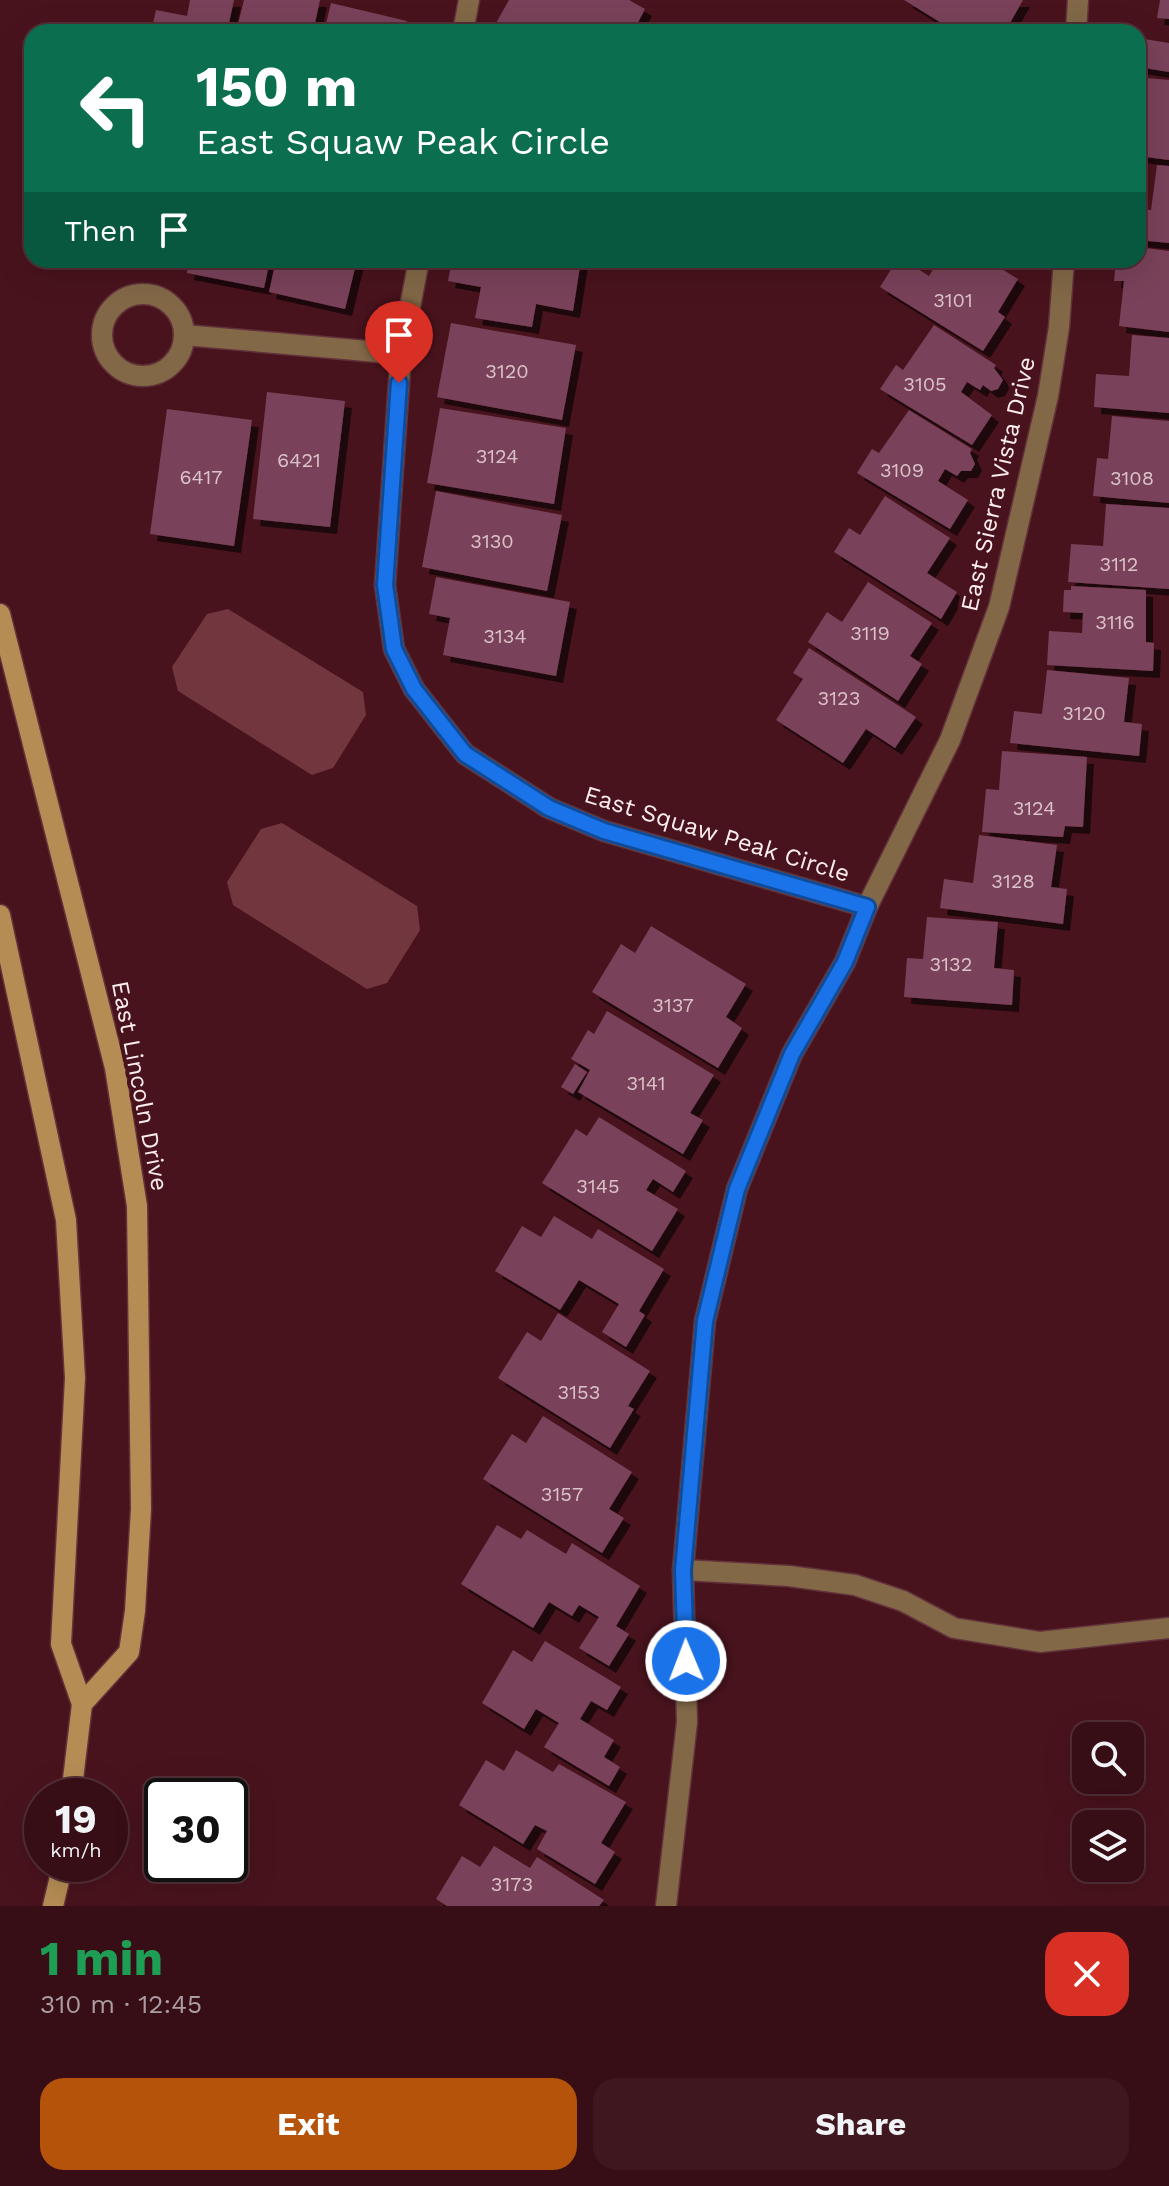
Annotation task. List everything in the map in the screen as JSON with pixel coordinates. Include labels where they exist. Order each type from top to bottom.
[{"type":"main road","name":"East Lincoln Drive","points":[[0,614],[115,1068],[137,1206],[141,1509],[135,1611],[129,1652],[82,1704]]},
{"type":"main road","points":[[0,915],[66,1220],[75,1378],[61,1644],[82,1704],[73,1778]]},
{"type":"main road","points":[[53,1905],[59,1882]]},
{"type":"street","points":[[464,24],[469,0]]},
{"type":"street","points":[[1076,24],[1078,0]]},
{"type":"street","name":"East Squaw Peak Circle","points":[[417,268],[401,354],[385,585],[394,649],[414,689],[465,754],[549,808],[604,831],[867,907]]},
{"type":"street","name":"East Sierra Vista Drive","points":[[666,1906],[687,1722],[683,1570],[705,1321],[737,1189],[792,1054],[845,962],[867,907],[950,740],[999,607],[1048,396],[1059,327],[1063,268]]},
{"type":"street","points":[[143,294],[167,302],[182,322],[184,335],[175,362],[151,376],[123,371],[105,351],[102,336],[110,312],[130,297],[143,294]]},
{"type":"street","points":[[184,335],[401,354]]},
{"type":"street","points":[[683,1570],[789,1576],[855,1585],[903,1601],[954,1628],[1040,1642],[1169,1628]]},
{"type":"shaded area","points":[[228,609],[363,692],[366,715],[333,768],[312,775],[178,691],[172,667],[207,614]]},
{"type":"shaded area","points":[[282,823],[417,906],[420,930],[387,983],[367,989],[233,905],[227,882],[261,829]]},
{"type":"building","points":[[190,0],[234,0],[229,24],[153,24],[156,10],[187,16]]},
{"type":"building","points":[[244,0],[320,0],[315,24],[238,24]]},
{"type":"building","points":[[509,0],[629,0],[645,9],[637,24],[496,24]]},
{"type":"building","points":[[904,0],[1023,0],[1012,24],[943,24]]},
{"type":"building","points":[[1160,0],[1169,0],[1169,19],[1157,18]]},
{"type":"building","points":[[331,3],[407,21],[406,24],[326,24]]},
{"type":"building","points":[[1146,39],[1169,43],[1169,72],[1146,68]]},
{"type":"building","points":[[1147,78],[1169,80],[1169,160],[1146,157]]},
{"type":"building","points":[[1157,165],[1169,166],[1169,243],[1146,241],[1146,210],[1151,210]]},
{"type":"building","points":[[1146,248],[1169,251],[1169,332],[1119,326],[1124,281],[1114,281],[1115,268],[1146,268]]},
{"type":"building","points":[[188,268],[268,268],[264,288],[187,273]]},
{"type":"building","points":[[274,268],[355,268],[345,309],[269,292]]},
{"type":"building","points":[[450,268],[580,268],[573,311],[536,304],[532,327],[475,318],[481,287],[448,281]]},
{"type":"building","points":[[892,268],[916,268],[929,276],[934,268],[1000,268],[1018,279],[998,312],[1005,317],[983,351],[880,287]]},
{"type":"building","points":[[451,323],[576,345],[562,420],[437,397]]},
{"type":"building","points":[[934,325],[996,365],[994,368],[1003,380],[998,389],[991,391],[983,385],[980,390],[967,382],[961,392],[992,415],[972,445],[880,389],[896,365],[903,370]]},
{"type":"building","points":[[1132,335],[1169,338],[1169,413],[1094,407],[1096,374],[1129,376]]},
{"type":"building","points":[[267,392],[345,401],[330,527],[253,519]]},
{"type":"building","points":[[440,408],[566,428],[554,504],[427,483]]},
{"type":"building","points":[[167,409],[252,420],[234,546],[150,534]]},
{"type":"building","points":[[909,410],[972,449],[970,453],[975,464],[971,471],[961,471],[957,476],[945,469],[938,481],[968,500],[950,529],[857,473],[872,449],[879,453]]},
{"type":"building","points":[[1112,416],[1169,421],[1169,503],[1093,496],[1097,458],[1108,459]]},
{"type":"building","points":[[436,491],[562,515],[547,591],[422,567]]},
{"type":"building","points":[[885,496],[950,538],[927,573],[957,592],[941,619],[834,552],[849,528],[860,535]]},
{"type":"building","points":[[1106,504],[1169,508],[1169,589],[1068,582],[1071,544],[1103,546]]},
{"type":"building","points":[[436,577],[570,602],[556,676],[443,655],[450,618],[429,614]]},
{"type":"building","points":[[868,582],[932,623],[910,656],[922,664],[898,701],[808,642],[827,612],[842,622]]},
{"type":"building","points":[[1071,586],[1146,590],[1146,642],[1154,643],[1153,671],[1047,665],[1049,631],[1082,633],[1083,613],[1063,612],[1064,590],[1071,590]]},
{"type":"building","points":[[809,648],[916,717],[895,748],[866,729],[843,763],[776,720],[803,679],[793,673]]},
{"type":"building","points":[[1047,670],[1129,678],[1124,722],[1142,724],[1139,756],[1010,743],[1014,711],[1042,714]]},
{"type":"building","points":[[1002,751],[1087,757],[1083,827],[1065,826],[1063,837],[982,832],[986,789],[999,790]]},
{"type":"building","points":[[979,835],[1057,845],[1051,887],[1067,889],[1063,924],[940,908],[944,879],[973,883]]},
{"type":"building","points":[[927,917],[998,922],[994,968],[1014,970],[1012,1005],[904,997],[907,958],[923,959]]},
{"type":"building","points":[[651,926],[746,984],[726,1017],[742,1028],[718,1068],[592,992],[621,944],[635,953]]},
{"type":"building","points":[[607,1011],[714,1075],[690,1113],[703,1120],[683,1154],[578,1092],[590,1070],[571,1059],[588,1030],[594,1034]]},
{"type":"building","points":[[575,1064],[587,1072],[573,1094],[561,1087]]},
{"type":"building","points":[[599,1117],[686,1171],[673,1192],[653,1179],[646,1190],[678,1209],[652,1251],[542,1183],[576,1129],[587,1136]]},
{"type":"building","points":[[554,1216],[592,1239],[598,1229],[664,1269],[639,1311],[645,1315],[626,1347],[602,1332],[619,1304],[579,1280],[560,1310],[495,1271],[522,1226],[541,1237]]},
{"type":"building","points":[[558,1313],[650,1371],[628,1406],[634,1409],[610,1448],[498,1378],[527,1332],[541,1341]]},
{"type":"building","points":[[543,1416],[632,1472],[609,1509],[624,1518],[602,1553],[483,1479],[512,1434],[526,1443]]},
{"type":"building","points":[[497,1525],[521,1539],[527,1530],[566,1554],[572,1543],[640,1586],[616,1626],[629,1634],[609,1666],[579,1648],[599,1617],[579,1605],[572,1616],[549,1602],[533,1628],[461,1584]]},
{"type":"building","points":[[545,1641],[621,1687],[607,1710],[591,1701],[580,1719],[614,1740],[604,1757],[620,1767],[609,1786],[544,1747],[559,1723],[536,1709],[524,1729],[482,1703],[513,1650],[532,1662]]},
{"type":"building","points":[[516,1750],[553,1772],[559,1764],[626,1802],[601,1843],[615,1852],[595,1884],[537,1849],[547,1831],[535,1825],[523,1844],[459,1805],[486,1760],[504,1771]]},
{"type":"building","points":[[494,1846],[530,1868],[537,1857],[604,1900],[599,1906],[447,1906],[436,1899],[462,1856],[480,1867]]},
{"type":"route","points":[[399,383],[385,585],[394,649],[414,689],[465,754],[549,808],[604,831],[867,907],[845,962],[792,1054],[737,1189],[705,1321],[683,1570],[686,1661]]}]
